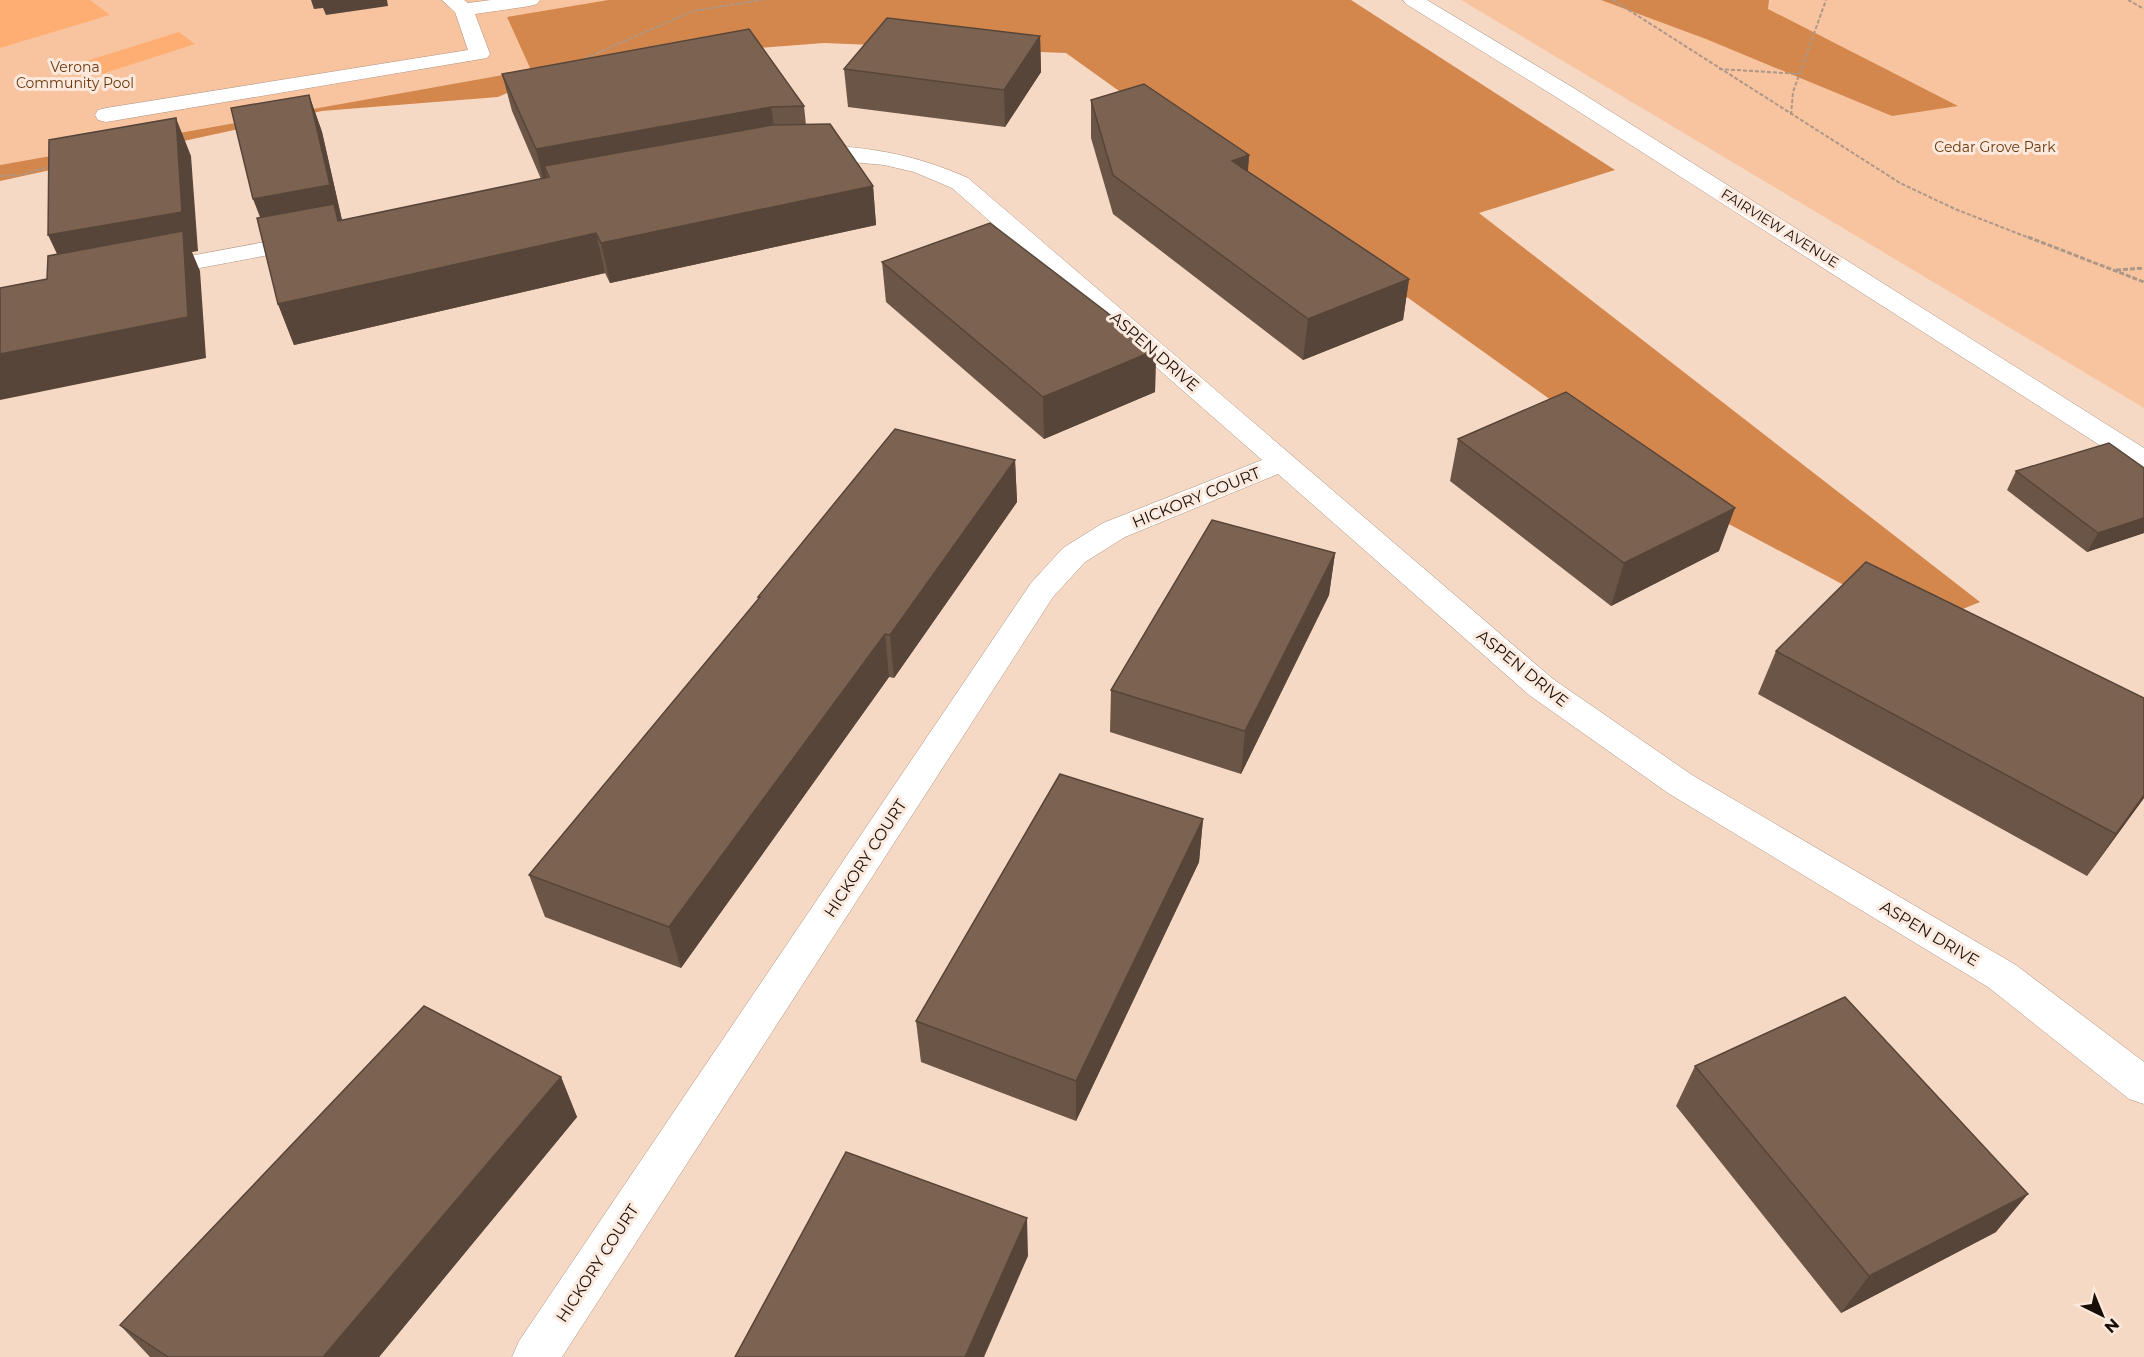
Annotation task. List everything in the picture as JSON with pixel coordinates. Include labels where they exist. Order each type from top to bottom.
[{"type":"street","points":[[106,115],[480,54],[458,5],[530,0]]},
{"type":"street","name":"FAIRVIEW AVENUE","points":[[1413,0],[1605,118],[2144,461]]},
{"type":"street","name":"ASPEN DRIVE","points":[[777,154],[833,152],[886,157],[938,172],[960,183],[1541,687],[1680,784],[2002,976],[2144,1086]]},
{"type":"street","points":[[129,274],[330,237]]},
{"type":"street","name":"HICKORY COURT","points":[[535,1357],[1042,590],[1074,555],[1114,530],[1283,462]]},
{"type":"path","points":[[1613,0],[1879,171],[1923,195],[2144,282]]},
{"type":"path","points":[[1791,115],[1793,92],[1826,0]]},
{"type":"path","points":[[2128,0],[2144,9]]},
{"type":"path","points":[[1718,69],[1799,74]]},
{"type":"path","points":[[2115,270],[2144,268]]},
{"type":"green space","name":"Verona Community Pool","points":[[0,0],[608,0],[507,17],[532,70],[0,165]]},
{"type":"green space","name":"Cedar Grove Park","points":[[1461,0],[2144,0],[2144,408]]},
{"type":"shaded area","points":[[0,0],[90,0],[110,15],[0,48]]},
{"type":"shaded area","points":[[608,0],[1351,0],[1615,170],[1479,213],[1980,602],[1921,626],[1710,514],[1066,53],[824,43],[578,62],[498,97],[322,111],[0,181],[0,165],[531,70],[507,17]]},
{"type":"shaded area","points":[[1601,0],[1769,0],[1768,9],[1958,106],[1892,116],[1706,39]]},
{"type":"shaded area","points":[[179,32],[195,44],[99,75],[83,62]]},
{"type":"building","points":[[887,18],[1040,36],[1004,90],[844,69]]},
{"type":"building","points":[[749,29],[804,106],[771,107],[536,149],[502,74]]},
{"type":"building","points":[[1144,84],[1249,155],[1232,161],[1409,279],[1308,319],[1113,175],[1091,100]]},
{"type":"building","points":[[309,95],[330,185],[253,199],[231,108]]},
{"type":"building","points":[[176,118],[182,212],[48,235],[49,140]]},
{"type":"building","points":[[830,124],[873,186],[601,243],[596,233],[278,304],[257,218],[334,204],[338,221],[549,177],[544,166],[772,125]]},
{"type":"building","points":[[990,223],[1156,350],[1043,397],[882,262]]},
{"type":"building","points":[[183,231],[188,317],[0,354],[0,288],[47,279],[48,256]]},
{"type":"building","points":[[1566,392],[1735,508],[1624,563],[1458,439]]},
{"type":"building","points":[[895,429],[1015,460],[890,635],[885,634],[669,927],[529,875],[760,597],[758,597]]},
{"type":"building","points":[[2109,443],[2144,468],[2144,518],[2098,533],[2016,471]]},
{"type":"building","points":[[1212,520],[1335,553],[1245,731],[1111,690]]},
{"type":"building","points":[[1866,562],[2144,698],[2144,795],[2116,834],[1776,651]]},
{"type":"building","points":[[1060,774],[1203,819],[1076,1081],[916,1021]]},
{"type":"building","points":[[1845,997],[2028,1194],[1869,1276],[1695,1066]]},
{"type":"building","points":[[424,1006],[561,1077],[323,1357],[168,1357],[120,1325]]},
{"type":"building","points":[[846,1152],[1027,1218],[965,1357],[735,1357]]}]
